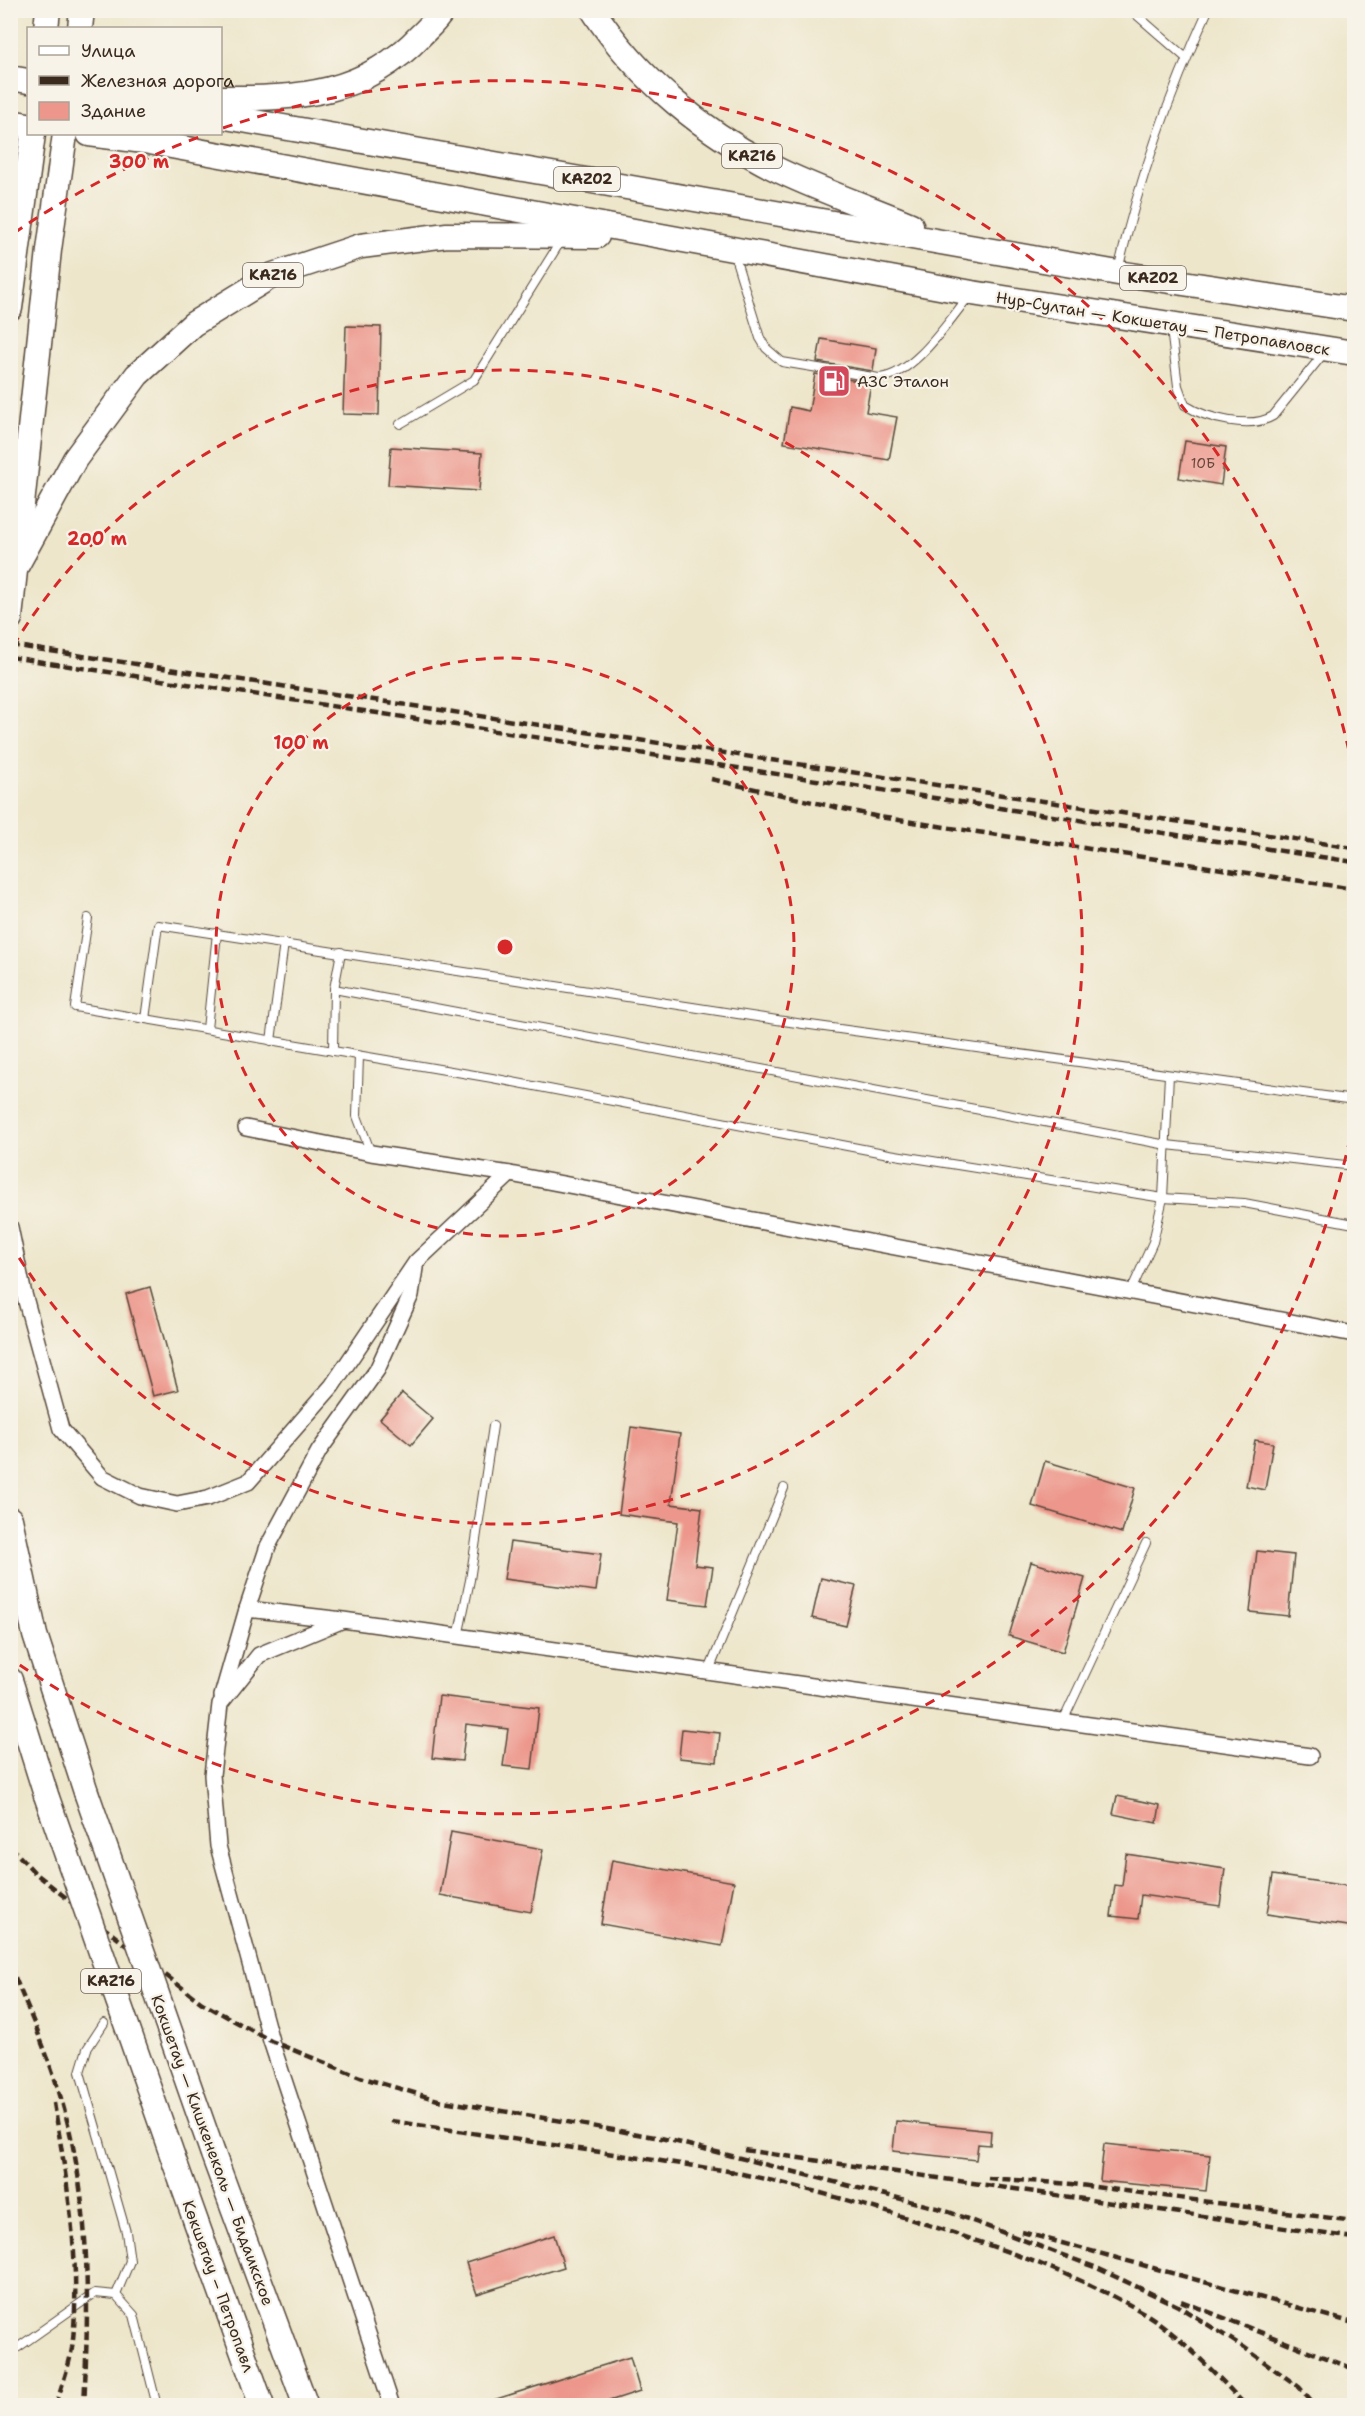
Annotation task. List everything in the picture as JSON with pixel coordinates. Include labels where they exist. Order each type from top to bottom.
[{"type":"highway","points":[[46,27],[48,10]]},
{"type":"highway","points":[[80,27],[82,10]]},
{"type":"highway","points":[[222,98],[306,96],[340,87],[371,74],[402,55],[443,10]]},
{"type":"highway","name":"KAZ16","points":[[593,10],[627,56],[668,96],[745,153],[782,172],[953,242]]},
{"type":"highway","points":[[10,78],[27,81]]},
{"type":"highway","name":"KАZ02","points":[[222,116],[953,242],[1118,273],[1354,309]]},
{"type":"highway","points":[[10,122],[27,125]]},
{"type":"highway","points":[[10,308],[33,135]]},
{"type":"highway","name":"KAZ16","points":[[10,618],[49,250],[65,135]]},
{"type":"highway","points":[[95,135],[662,236]]},
{"type":"highway","name":"KAZ16","points":[[17,565],[75,459],[137,375],[193,324],[273,275],[361,246],[447,235],[662,236]]},
{"type":"highway","name":"Нур-Султан — Кокшетау — Петропавловск","points":[[662,236],[972,293],[1354,352]]},
{"type":"highway","name":"Кокшетау — Кишкенеколь — Бидаикское","points":[[10,1519],[35,1635],[86,1792],[213,2154],[306,2406]]},
{"type":"highway","name":"Көкшетау – Петропавл","points":[[10,1680],[46,1795],[262,2406]]},
{"type":"street","points":[[246,1128],[371,1153],[510,1174],[1354,1334]]},
{"type":"street","points":[[10,1227],[23,1290],[61,1429],[102,1477],[140,1496],[177,1504],[208,1498],[248,1482],[332,1386],[416,1262],[510,1174]]},
{"type":"street","points":[[392,2406],[271,2041],[218,1846],[212,1775],[220,1704],[268,1546],[319,1450],[377,1370],[411,1294],[416,1262]]},
{"type":"street","points":[[247,1609],[343,1620],[458,1638],[1310,1756]]},
{"type":"street","points":[[220,1704],[259,1655],[343,1620]]},
{"type":"lane","points":[[1131,10],[1186,58]]},
{"type":"lane","points":[[1118,273],[1129,224],[1186,58],[1208,10]]},
{"type":"lane","points":[[400,424],[474,380],[564,235]]},
{"type":"lane","points":[[733,249],[760,338],[766,348],[782,362],[879,378],[890,377],[902,371],[928,345],[972,293]]},
{"type":"lane","points":[[1171,324],[1178,386],[1185,405],[1202,414],[1247,422],[1265,421],[1273,416],[1328,348]]},
{"type":"lane","points":[[88,918],[75,1007],[333,1051],[890,1154],[1163,1198],[1244,1203],[1354,1224]]},
{"type":"lane","points":[[145,1019],[158,925],[803,1024],[1354,1101]]},
{"type":"lane","points":[[207,1029],[217,933]]},
{"type":"lane","points":[[271,1041],[284,943]]},
{"type":"lane","points":[[333,1051],[334,989],[340,952]]},
{"type":"lane","points":[[334,989],[1167,1144],[1354,1166]]},
{"type":"lane","points":[[359,1056],[357,1116],[371,1153]]},
{"type":"lane","points":[[1130,1293],[1153,1242],[1163,1198],[1169,1075]]},
{"type":"lane","points":[[458,1638],[470,1580],[493,1426]]},
{"type":"lane","points":[[708,1673],[784,1488]]},
{"type":"lane","points":[[1063,1722],[1146,1543]]},
{"type":"lane","points":[[104,2023],[87,2049],[80,2072],[126,2232],[130,2260],[116,2295]]},
{"type":"lane","points":[[10,2353],[75,2305],[95,2294],[116,2295],[134,2315],[157,2406]]},
{"type":"building","points":[[346,326],[381,327],[379,415],[343,414]]},
{"type":"building","points":[[821,339],[876,348],[873,371],[817,362]]},
{"type":"building","points":[[815,374],[871,383],[866,412],[897,417],[889,460],[784,443],[790,407],[809,411]]},
{"type":"building","points":[[1185,441],[1226,447],[1221,485],[1179,478]]},
{"type":"building","points":[[391,447],[482,453],[479,491],[388,485]]},
{"type":"building","points":[[150,1287],[178,1390],[153,1396],[126,1294]]},
{"type":"building","points":[[402,1393],[433,1419],[411,1445],[380,1419]]},
{"type":"building","points":[[631,1427],[680,1434],[671,1504],[702,1508],[695,1565],[713,1567],[707,1605],[667,1600],[678,1522],[619,1514]]},
{"type":"building","points":[[1255,1440],[1273,1443],[1265,1490],[1246,1486]]},
{"type":"building","points":[[1045,1461],[1135,1488],[1122,1533],[1032,1506]]},
{"type":"building","points":[[510,1542],[601,1554],[596,1591],[504,1579]]},
{"type":"building","points":[[1257,1551],[1294,1555],[1288,1616],[1250,1612]]},
{"type":"building","points":[[1031,1562],[1085,1578],[1063,1652],[1009,1636]]},
{"type":"building","points":[[821,1578],[856,1586],[846,1626],[812,1618]]},
{"type":"building","points":[[439,1696],[539,1708],[532,1769],[503,1766],[508,1729],[466,1724],[462,1761],[432,1758]]},
{"type":"building","points":[[682,1729],[720,1733],[717,1762],[679,1758]]},
{"type":"building","points":[[1117,1796],[1160,1805],[1157,1823],[1113,1814]]},
{"type":"building","points":[[451,1832],[543,1849],[531,1912],[440,1895]]},
{"type":"building","points":[[1126,1854],[1225,1869],[1220,1906],[1141,1895],[1138,1919],[1111,1916],[1115,1885],[1122,1886]]},
{"type":"building","points":[[612,1860],[734,1882],[722,1946],[601,1924]]},
{"type":"building","points":[[1273,1875],[1354,1887],[1354,1927],[1267,1914]]},
{"type":"building","points":[[896,2121],[991,2131],[990,2145],[978,2144],[976,2160],[893,2151]]},
{"type":"building","points":[[1104,2144],[1210,2155],[1206,2191],[1100,2181]]},
{"type":"building","points":[[554,2235],[564,2267],[477,2294],[466,2263]]},
{"type":"building","points":[[630,2357],[640,2391],[594,2406],[488,2406],[487,2402]]},
{"type":"railway","points":[[10,645],[1354,848]]},
{"type":"railway","points":[[10,657],[1354,862]]},
{"type":"railway","points":[[711,779],[879,817],[1354,889]]},
{"type":"railway","points":[[10,1846],[34,1872],[202,2003],[271,2041],[360,2077],[438,2100],[661,2138],[941,2209],[1097,2268],[1178,2306],[1245,2348],[1299,2387],[1315,2406]]},
{"type":"railway","points":[[10,1965],[57,2084],[78,2177],[86,2252],[87,2329],[84,2406]]},
{"type":"railway","points":[[54,2103],[72,2225],[75,2286],[72,2348],[56,2406]]},
{"type":"railway","points":[[391,2121],[735,2172]]},
{"type":"railway","points":[[744,2150],[1354,2238]]},
{"type":"railway","points":[[728,2171],[815,2191],[900,2216],[1006,2251],[1079,2280],[1126,2303],[1161,2324],[1199,2358],[1246,2406]]},
{"type":"railway","points":[[988,2178],[1072,2184],[1354,2221]]},
{"type":"railway","points":[[1022,2232],[1354,2323]]},
{"type":"railway","points":[[1181,2301],[1354,2369]]},
{"type":"place","name":"АЗС Эталон","points":[[834,381]]}]
